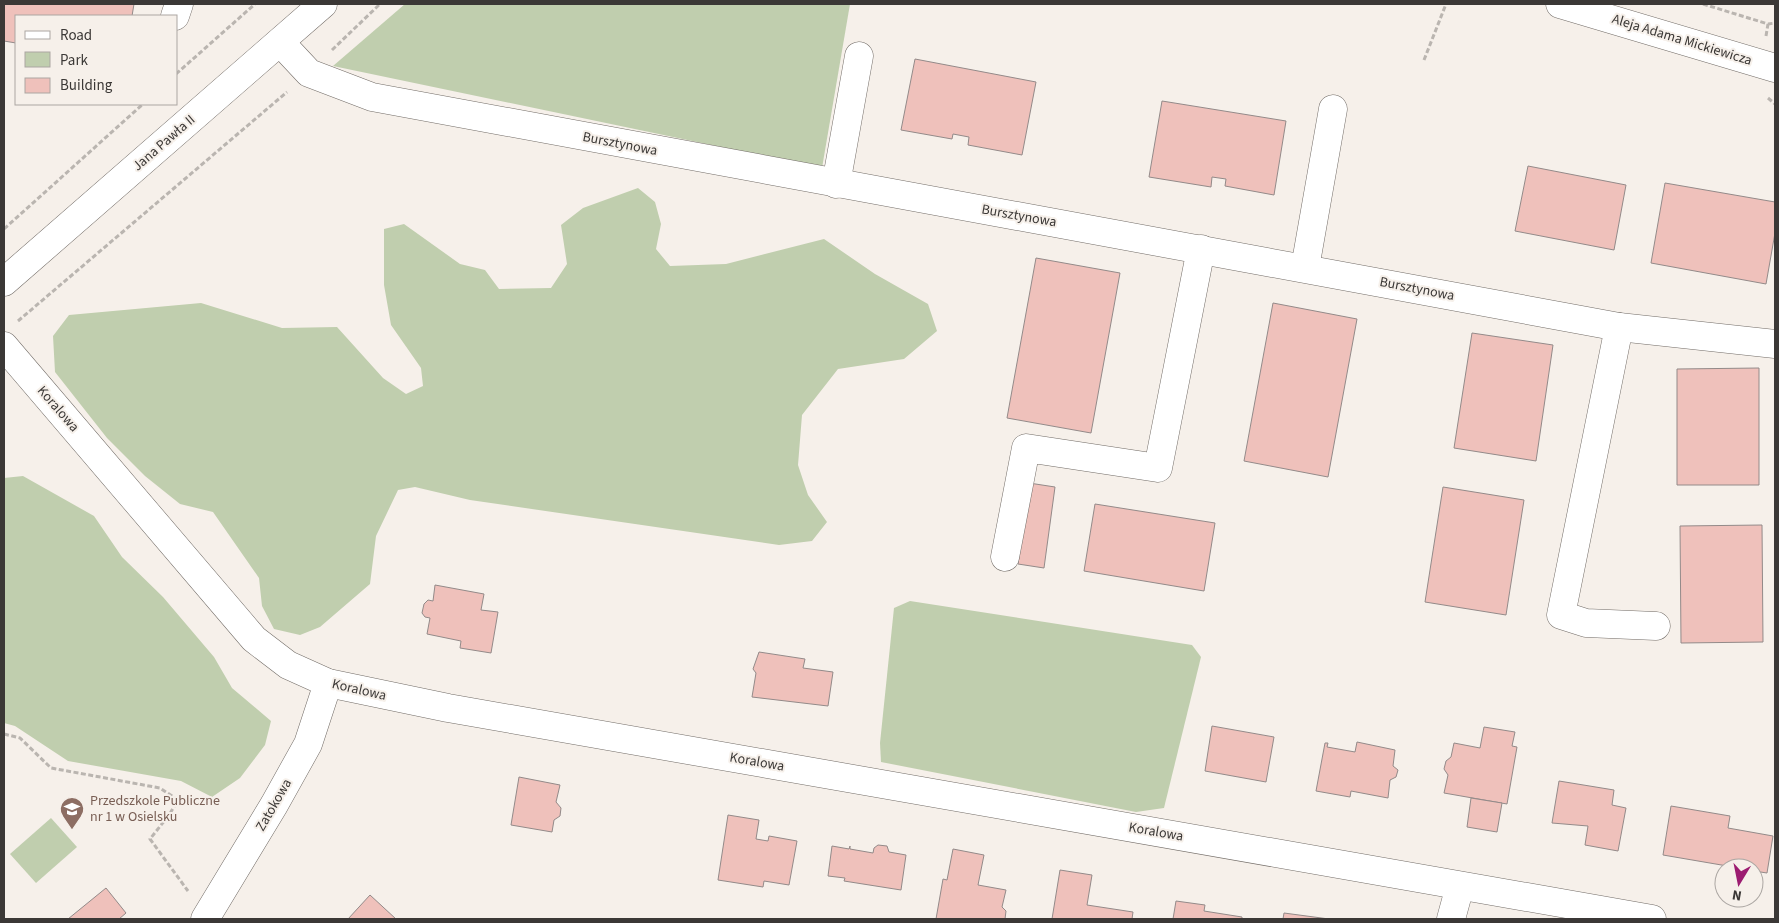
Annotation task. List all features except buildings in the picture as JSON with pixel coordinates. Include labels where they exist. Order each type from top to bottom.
[{"type":"street","name":"Jana Pawła II","points":[[4,282],[323,4]]},
{"type":"street","name":"Aleja Adama Mickiewicza","points":[[1560,4],[1775,68]]},
{"type":"street","name":"Bursztynowa","points":[[280,42],[309,73],[372,97],[1619,327],[1775,344]]},
{"type":"street","points":[[836,184],[859,56]]},
{"type":"street","points":[[1305,268],[1333,109]]},
{"type":"street","points":[[1005,557],[1026,448],[1158,468],[1201,249]]},
{"type":"street","points":[[1619,327],[1561,615],[1586,623],[1656,626]]},
{"type":"street","name":"Koralowa","points":[[8,337],[254,639],[288,665],[328,683],[448,708],[1652,919]]},
{"type":"street","name":"Zatokowa","points":[[207,919],[308,744],[328,683]]},
{"type":"street","points":[[1451,919],[1460,886]]},
{"type":"path","points":[[178,72],[255,4]]},
{"type":"path","points":[[8,337],[309,73],[380,4]]},
{"type":"path","points":[[1424,60],[1446,4]]},
{"type":"path","points":[[1703,4],[1768,24],[1775,23]]},
{"type":"path","points":[[4,229],[142,105]]},
{"type":"path","points":[[4,734],[20,738],[51,768],[160,788],[178,800],[150,838],[207,919]]},
{"type":"green space","points":[[405,4],[850,4],[822,168],[333,66]]},
{"type":"green space","points":[[638,188],[655,202],[661,224],[656,249],[670,266],[726,264],[824,239],[875,274],[928,304],[937,331],[904,359],[838,369],[802,415],[798,465],[808,495],[827,522],[812,541],[779,545],[470,500],[415,487],[398,490],[376,536],[370,584],[320,627],[300,635],[274,629],[262,606],[259,578],[213,512],[180,504],[145,476],[107,438],[55,372],[53,336],[69,315],[201,303],[282,328],[337,327],[383,378],[406,394],[423,386],[421,368],[391,325],[384,285],[384,229],[404,224],[460,264],[485,270],[499,289],[551,288],[567,264],[561,225],[583,208]]},
{"type":"green space","points":[[23,476],[94,516],[122,557],[163,597],[214,657],[232,688],[271,721],[265,745],[240,778],[212,797],[181,781],[68,761],[15,726],[4,723],[4,478]]},
{"type":"green space","points":[[910,601],[1192,645],[1201,657],[1164,808],[1136,812],[881,762],[880,743],[894,608]]},
{"type":"green space","points":[[51,818],[77,847],[36,883],[10,854]]},
{"type":"place","name":"Przedszkole Publiczne nr 1 w Osielsku","points":[[72,830]]}]
